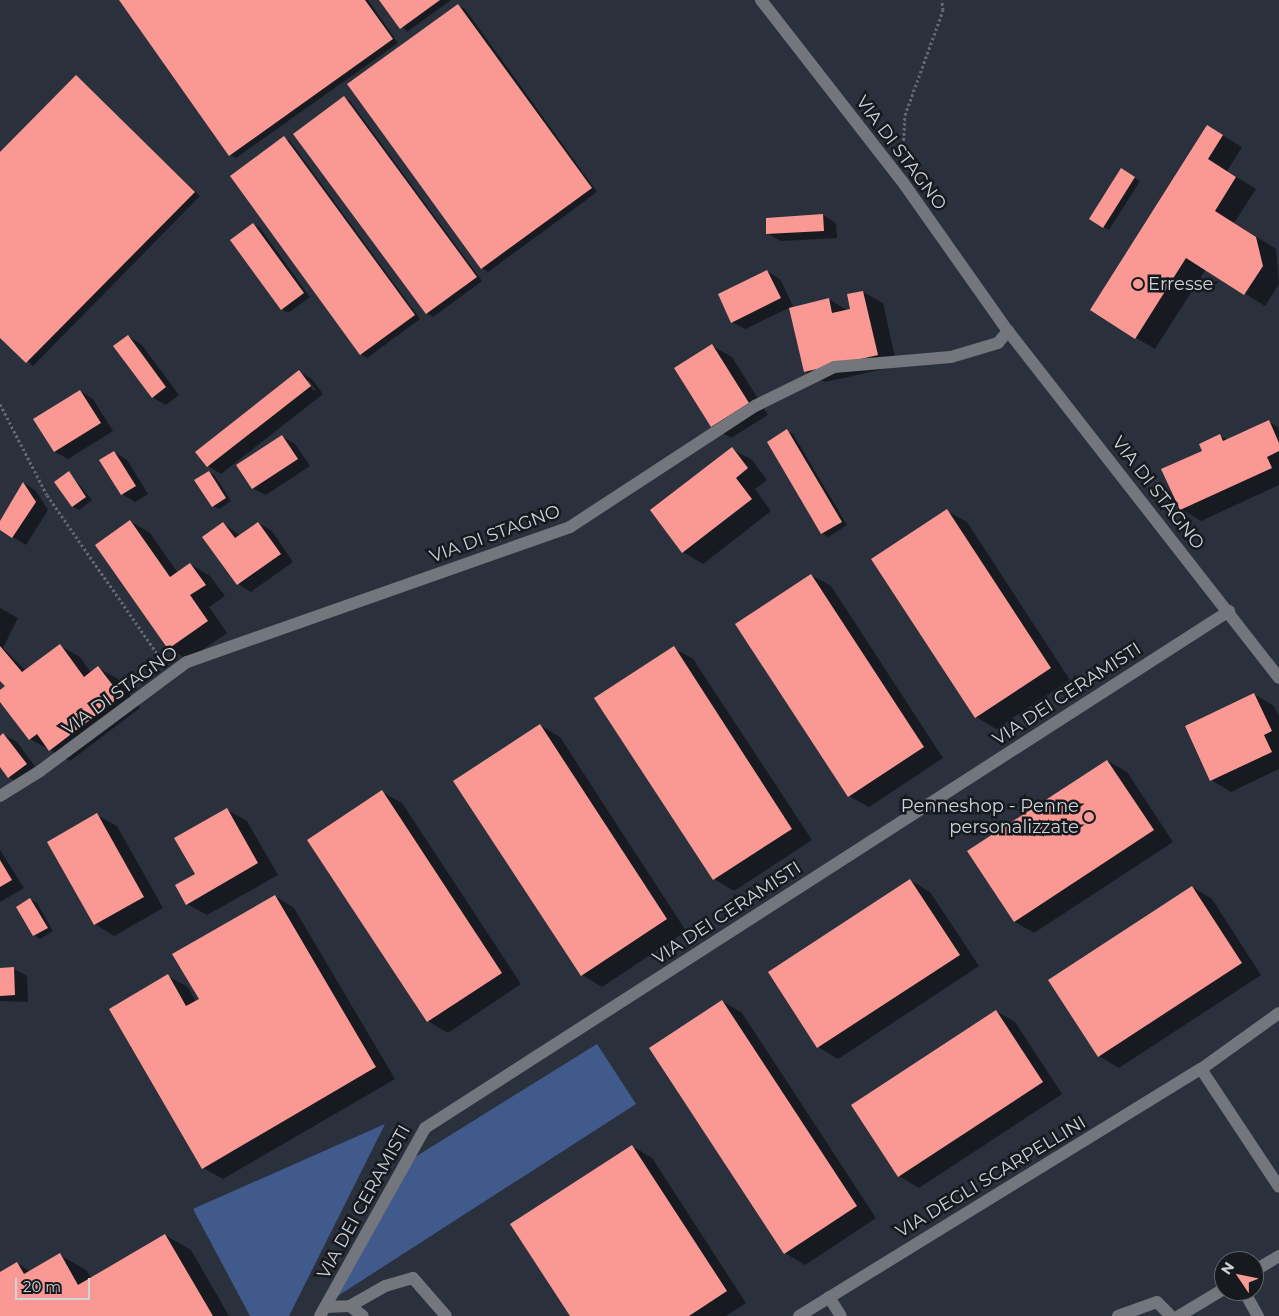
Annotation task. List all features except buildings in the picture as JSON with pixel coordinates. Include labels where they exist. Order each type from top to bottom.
[{"type":"street","name":"VIA DI STAGNO","points":[[761,0],[902,181],[1008,331],[1228,610],[1279,678]]},
{"type":"street","name":"VIA DI STAGNO","points":[[0,796],[40,770],[187,662],[570,527],[755,406],[834,367],[951,357],[998,343],[1008,331]]},
{"type":"street","name":"VIA DEI CERAMISTI","points":[[322,1312],[426,1128],[1228,610]]},
{"type":"street","points":[[1279,1013],[1201,1069],[1279,1187]]},
{"type":"street","name":"VIA DEGLI SCARPELLINI","points":[[799,1316],[1201,1069]]},
{"type":"street","points":[[1264,1266],[1279,1256]]},
{"type":"street","points":[[322,1312],[350,1306],[385,1286],[412,1278],[446,1316]]},
{"type":"street","points":[[1179,1316],[1214,1295]]},
{"type":"street","points":[[829,1297],[841,1316]]},
{"type":"street","points":[[1250,1301],[1258,1316]]},
{"type":"street","points":[[1118,1316],[1157,1302],[1171,1316]]},
{"type":"street","points":[[350,1306],[363,1316]]},
{"type":"path","points":[[902,181],[905,115],[942,10],[942,0]]},
{"type":"path","points":[[0,404],[47,496],[171,674]]},
{"type":"shaded area","points":[[597,1044],[636,1104],[333,1299],[412,1159]]},
{"type":"shaded area","points":[[385,1124],[289,1316],[250,1316],[193,1209]]},
{"type":"place","name":"Erresse","points":[[1138,284]]},
{"type":"place","name":"Penneshop - Penne personalizzate","points":[[1089,817]]}]
